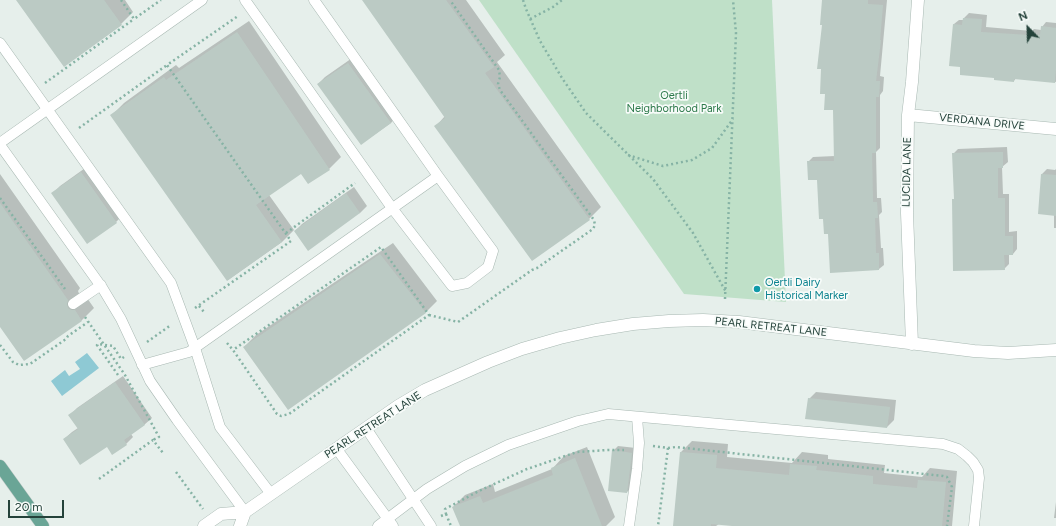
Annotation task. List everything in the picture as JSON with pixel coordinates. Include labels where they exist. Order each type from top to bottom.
[{"type":"main road","points":[[0,466],[43,526]]},
{"type":"street","name":"LUCIDA LANE","points":[[912,344],[907,213],[908,115],[918,0]]},
{"type":"street","name":"VERDANA DRIVE","points":[[908,115],[1056,129]]},
{"type":"street","name":"PEARL RETREAT LANE","points":[[245,512],[336,448],[398,406],[425,390],[488,362],[522,349],[560,338],[596,330],[634,324],[703,320],[739,322],[974,351],[1008,353],[1056,350]]},
{"type":"street","points":[[204,526],[221,514],[245,512],[240,526]]},
{"type":"lane","points":[[202,0],[0,144],[100,285],[121,319],[150,381],[245,512]]},
{"type":"lane","points":[[245,0],[392,208],[452,286],[467,283],[488,267],[493,251],[438,176],[314,0]]},
{"type":"lane","points":[[0,43],[171,283],[195,348],[220,427],[270,494]]},
{"type":"lane","points":[[142,365],[189,352],[438,176]]},
{"type":"lane","points":[[73,304],[100,285]]},
{"type":"lane","points":[[378,526],[390,523],[413,499],[465,466],[536,435],[578,421],[608,414],[943,444],[958,449],[973,462],[978,470],[979,478],[974,526]]},
{"type":"lane","points":[[628,526],[637,469],[637,417]]},
{"type":"lane","points":[[366,428],[413,499],[434,522]]},
{"type":"lane","points":[[336,448],[390,523]]},
{"type":"path","points":[[121,0],[134,19]]},
{"type":"path","points":[[45,83],[161,0]]},
{"type":"path","points":[[232,350],[381,247],[429,315],[458,322],[593,229],[594,220],[500,90],[498,84],[500,77],[499,70],[450,0]]},
{"type":"path","points":[[523,0],[540,41],[562,78],[586,113],[653,179],[693,233],[726,292]]},
{"type":"path","points":[[530,19],[553,7],[562,0]]},
{"type":"path","points":[[725,299],[736,33],[733,0]]},
{"type":"path","points":[[79,128],[238,16]]},
{"type":"path","points":[[168,65],[291,241],[193,310]]},
{"type":"path","points":[[628,155],[663,166],[692,160],[712,148],[733,119]]},
{"type":"path","points":[[286,233],[355,183]]},
{"type":"path","points":[[0,198],[65,289]]},
{"type":"path","points":[[199,306],[204,312]]},
{"type":"path","points":[[225,339],[277,414],[285,416],[429,315]]},
{"type":"path","points":[[84,317],[125,375],[159,436],[99,479]]},
{"type":"path","points":[[0,345],[13,362],[19,365],[30,364],[88,322]]},
{"type":"path","points":[[146,342],[171,325]]},
{"type":"path","points":[[118,375],[97,345],[104,344],[113,346],[121,359],[126,356]]},
{"type":"path","points":[[154,440],[163,453]]},
{"type":"path","points":[[652,446],[668,448],[676,447],[947,477],[952,487],[947,526]]},
{"type":"path","points":[[658,526],[668,448]]},
{"type":"path","points":[[451,526],[445,509],[527,469],[577,452],[625,450]]},
{"type":"path","points":[[176,472],[204,510]]},
{"type":"path","points":[[434,522],[446,514]]},
{"type":"green space","name":"Oertli Neighborhood Park","points":[[479,0],[772,0],[786,302],[684,294]]},
{"type":"water","points":[[87,353],[99,368],[62,396],[51,381],[65,370],[69,376],[80,369],[75,362]]},
{"type":"building","points":[[16,0],[104,0],[122,25],[64,67]]},
{"type":"building","points":[[362,0],[446,0],[494,67],[485,73],[590,220],[532,261],[434,126],[445,118]]},
{"type":"building","points":[[822,0],[868,0],[868,4],[883,5],[881,40],[876,81],[880,81],[879,97],[876,97],[876,153],[872,153],[873,202],[877,202],[878,218],[875,218],[876,253],[879,253],[879,270],[830,273],[828,234],[824,234],[823,219],[819,219],[817,180],[808,180],[807,161],[834,161],[833,110],[824,110],[825,94],[820,94],[821,69],[817,69],[822,25],[820,25]]},
{"type":"building","points":[[963,18],[982,19],[981,32],[1040,35],[1041,26],[1056,28],[1055,83],[1014,79],[1014,82],[994,80],[994,78],[960,75],[960,67],[949,66],[953,24],[962,25]]},
{"type":"building","points":[[237,32],[330,170],[308,184],[301,174],[256,205],[282,242],[227,281],[110,115],[164,77],[166,80]]},
{"type":"building","points":[[348,63],[391,123],[361,145],[317,84]]},
{"type":"building","points":[[1003,152],[1003,168],[998,168],[998,198],[1005,198],[1005,236],[1013,236],[1013,255],[1004,255],[1005,270],[953,271],[952,199],[954,199],[952,153]]},
{"type":"building","points":[[81,172],[117,223],[87,244],[51,193]]},
{"type":"building","points":[[1041,174],[1056,175],[1056,216],[1038,214]]},
{"type":"building","points":[[346,193],[360,213],[308,251],[294,231]]},
{"type":"building","points":[[0,203],[68,300],[68,308],[75,310],[82,321],[24,361],[0,327]]},
{"type":"building","points":[[380,254],[426,313],[288,410],[243,347]]},
{"type":"building","points":[[115,382],[145,425],[124,440],[127,445],[112,455],[107,447],[80,465],[63,439],[78,429],[68,415]]},
{"type":"building","points":[[808,398],[890,407],[887,428],[805,419]]},
{"type":"building","points":[[612,450],[632,453],[627,493],[608,491]]},
{"type":"building","points":[[680,452],[717,455],[716,468],[789,475],[790,464],[817,466],[816,470],[873,476],[873,484],[917,488],[918,480],[946,482],[942,526],[732,526],[711,524],[711,526],[673,526]]},
{"type":"building","points":[[575,458],[602,526],[460,526],[452,507],[480,496],[483,503],[553,475],[551,468]]},
{"type":"place","name":"Oertli Dairy Historical Marker","points":[[757,289]]}]
